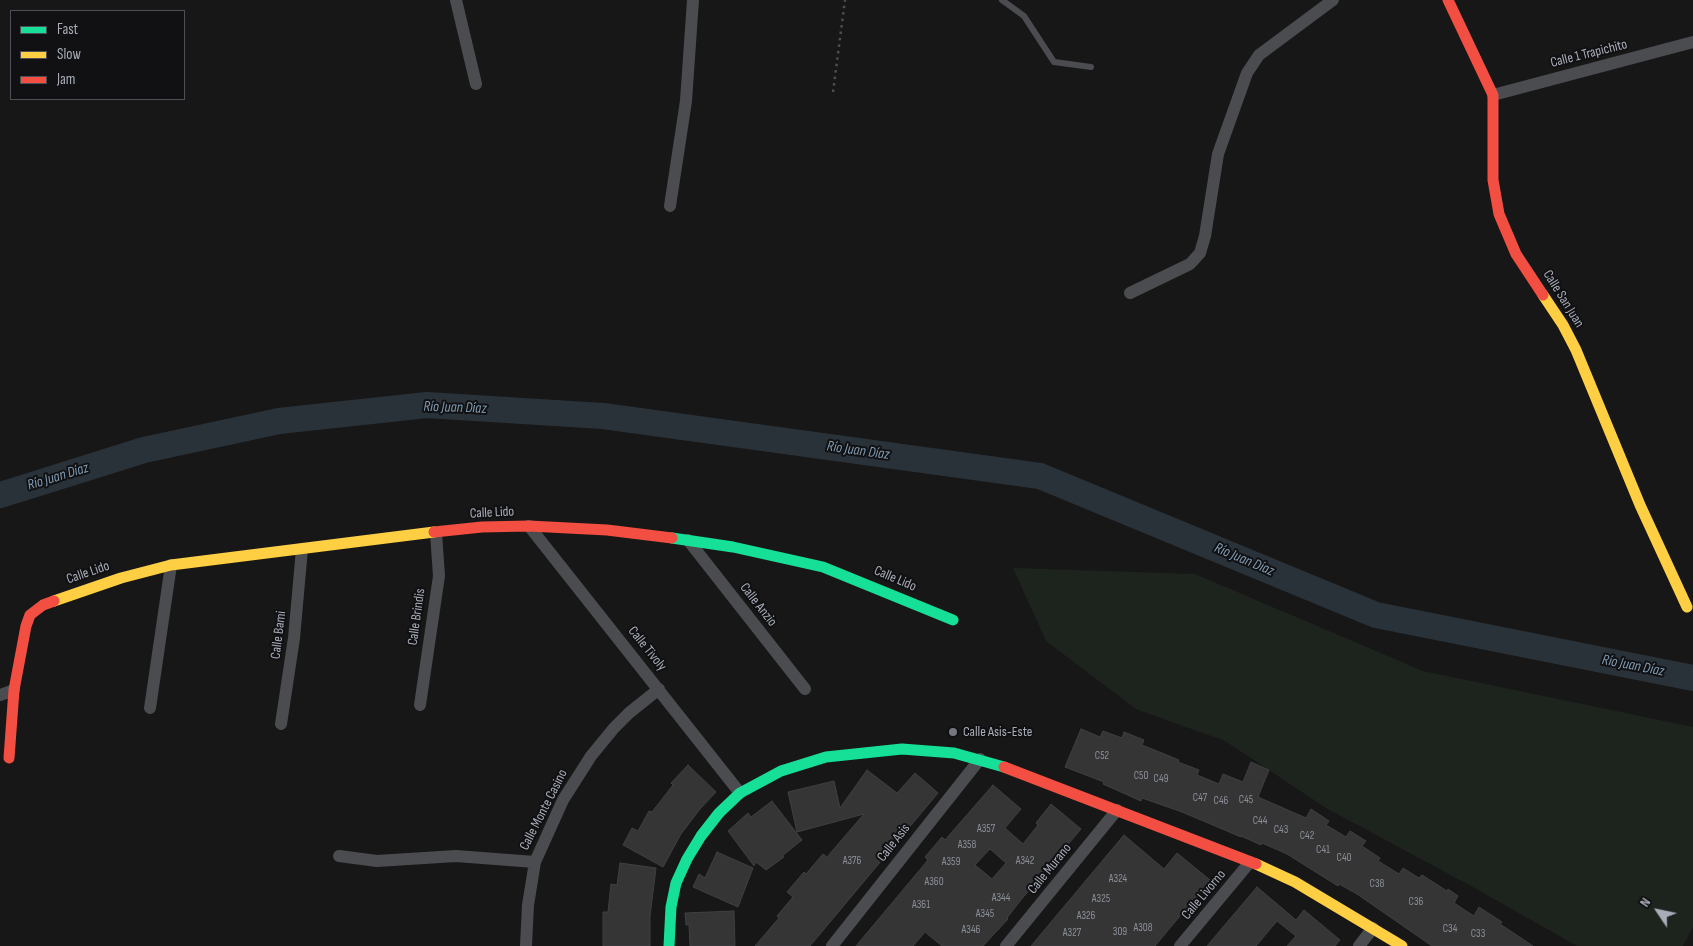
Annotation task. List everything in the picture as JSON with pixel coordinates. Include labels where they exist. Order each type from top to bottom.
[{"type":"street","points":[[456,0],[476,84]]},
{"type":"street","points":[[670,206],[686,100],[693,0]]},
{"type":"street","points":[[1130,293],[1190,264],[1200,253],[1205,236],[1218,154],[1247,73],[1259,55],[1333,0]]},
{"type":"street","name":"Calle San Juan","points":[[1448,0],[1493,95],[1493,180],[1499,214],[1516,254],[1563,325],[1576,350],[1640,505],[1687,607]]},
{"type":"street","name":"Calle 1 Trapichito","points":[[1493,95],[1693,42]]},
{"type":"street","name":"Calle Lido","points":[[14,690],[30,614],[43,605],[76,593],[120,578],[171,565],[482,527],[528,526],[608,530],[733,547],[824,566],[952,620]]},
{"type":"street","name":"Calle Tivoly","points":[[528,526],[740,793]]},
{"type":"street","name":"Calle Brindis","points":[[420,704],[438,576],[436,533]]},
{"type":"street","name":"Calle Anzio","points":[[688,540],[805,689]]},
{"type":"street","name":"Calle Bami","points":[[281,724],[294,638],[302,549]]},
{"type":"street","points":[[150,708],[171,565]]},
{"type":"street","name":"Calle Monte Casino","points":[[526,946],[528,905],[535,862],[563,800],[591,756],[628,713],[659,689]]},
{"type":"street","points":[[0,694],[14,690],[9,758]]},
{"type":"street","points":[[669,946],[671,907],[676,883],[687,859],[701,836],[719,813],[740,793],[780,771],[826,757],[902,749],[954,753],[1015,770],[1272,870],[1402,946]]},
{"type":"street","name":"Calle Asis","points":[[832,946],[980,759]]},
{"type":"street","name":"Calle Murano","points":[[1006,946],[1117,810]]},
{"type":"street","points":[[338,856],[377,862],[456,856],[535,862]]},
{"type":"street","name":"Calle Livorno","points":[[1180,946],[1250,862]]},
{"type":"street","points":[[1359,946],[1373,928]]},
{"type":"lane","points":[[1002,0],[1024,16],[1054,62],[1091,67]]},
{"type":"path","points":[[834,92],[845,0]]},
{"type":"shaded area","points":[[1013,568],[1195,574],[1423,671],[1693,727],[1693,927],[1683,946],[1577,946],[1471,886],[1326,808],[1225,741],[1136,709],[1046,641]]},
{"type":"building","points":[[1081,729],[1100,737],[1103,731],[1122,738],[1124,732],[1144,740],[1142,745],[1199,770],[1197,775],[1219,784],[1223,774],[1243,782],[1251,762],[1269,770],[1258,797],[1306,818],[1311,809],[1329,821],[1326,825],[1346,837],[1350,831],[1366,841],[1362,846],[1380,858],[1378,861],[1399,874],[1403,868],[1419,878],[1422,875],[1458,896],[1454,903],[1474,916],[1479,907],[1533,946],[1432,946],[1357,894],[1339,884],[1338,886],[1287,854],[1182,812],[1142,798],[1141,801],[1103,784],[1104,782],[1065,767]]},
{"type":"building","points":[[688,765],[716,792],[681,834],[663,867],[623,845],[632,828],[638,831],[649,811],[652,812],[673,785],[671,783]]},
{"type":"building","points":[[867,770],[897,793],[915,773],[938,793],[810,946],[755,946],[779,918],[777,916],[793,897],[787,892],[823,854],[827,857],[864,814],[797,832],[788,792],[834,781],[840,808]]},
{"type":"building","points":[[993,785],[1021,809],[1005,828],[1023,844],[1051,804],[1081,829],[1020,901],[1008,919],[983,946],[942,946],[925,932],[913,946],[856,946],[928,860],[925,857],[942,837],[945,840]],"holes":[[[990,849],[1006,863],[992,879],[975,865]]]},
{"type":"building","points":[[772,801],[802,840],[782,856],[784,857],[766,870],[756,862],[754,866],[728,831],[748,813],[751,817]]},
{"type":"building","points":[[1124,835],[1164,869],[1177,853],[1210,880],[1155,946],[1031,946]]},
{"type":"building","points":[[717,852],[753,868],[738,907],[693,887],[699,874],[705,878]]},
{"type":"building","points":[[620,863],[656,868],[650,916],[650,946],[603,946],[603,912],[608,912],[611,884],[617,885]]},
{"type":"building","points":[[1257,887],[1296,920],[1304,910],[1340,940],[1335,946],[1287,946],[1296,936],[1277,921],[1256,946],[1207,946]]},
{"type":"building","points":[[734,911],[735,946],[690,946],[689,925],[686,925],[685,913]]},
{"type":"waterway","name":"Río Juan Díaz","points":[[0,495],[144,450],[279,421],[427,405],[603,416],[1040,476],[1376,615],[1693,678]]},
{"type":"traffic: fast","points":[[672,538],[733,547],[823,567],[953,620]]},
{"type":"traffic: fast","points":[[669,946],[671,907],[676,883],[687,859],[701,836],[719,813],[740,793],[781,771],[826,757],[902,749],[954,753],[1004,767]]},
{"type":"traffic: slow","points":[[1543,295],[1563,325],[1576,350],[1640,505],[1687,607]]},
{"type":"traffic: slow","points":[[54,601],[121,578],[171,565],[434,532]]},
{"type":"traffic: slow","points":[[1256,864],[1295,882],[1402,946]]},
{"type":"traffic: jam","points":[[1448,0],[1493,95],[1493,180],[1499,214],[1516,254],[1543,295]]},
{"type":"traffic: jam","points":[[434,532],[482,527],[529,526],[607,530],[672,538]]},
{"type":"traffic: jam","points":[[9,758],[14,690],[26,626],[30,615],[43,605],[54,601]]},
{"type":"traffic: jam","points":[[1004,767],[1256,864]]},
{"type":"place","name":"Calle Asis-Este","points":[[953,732]]}]
